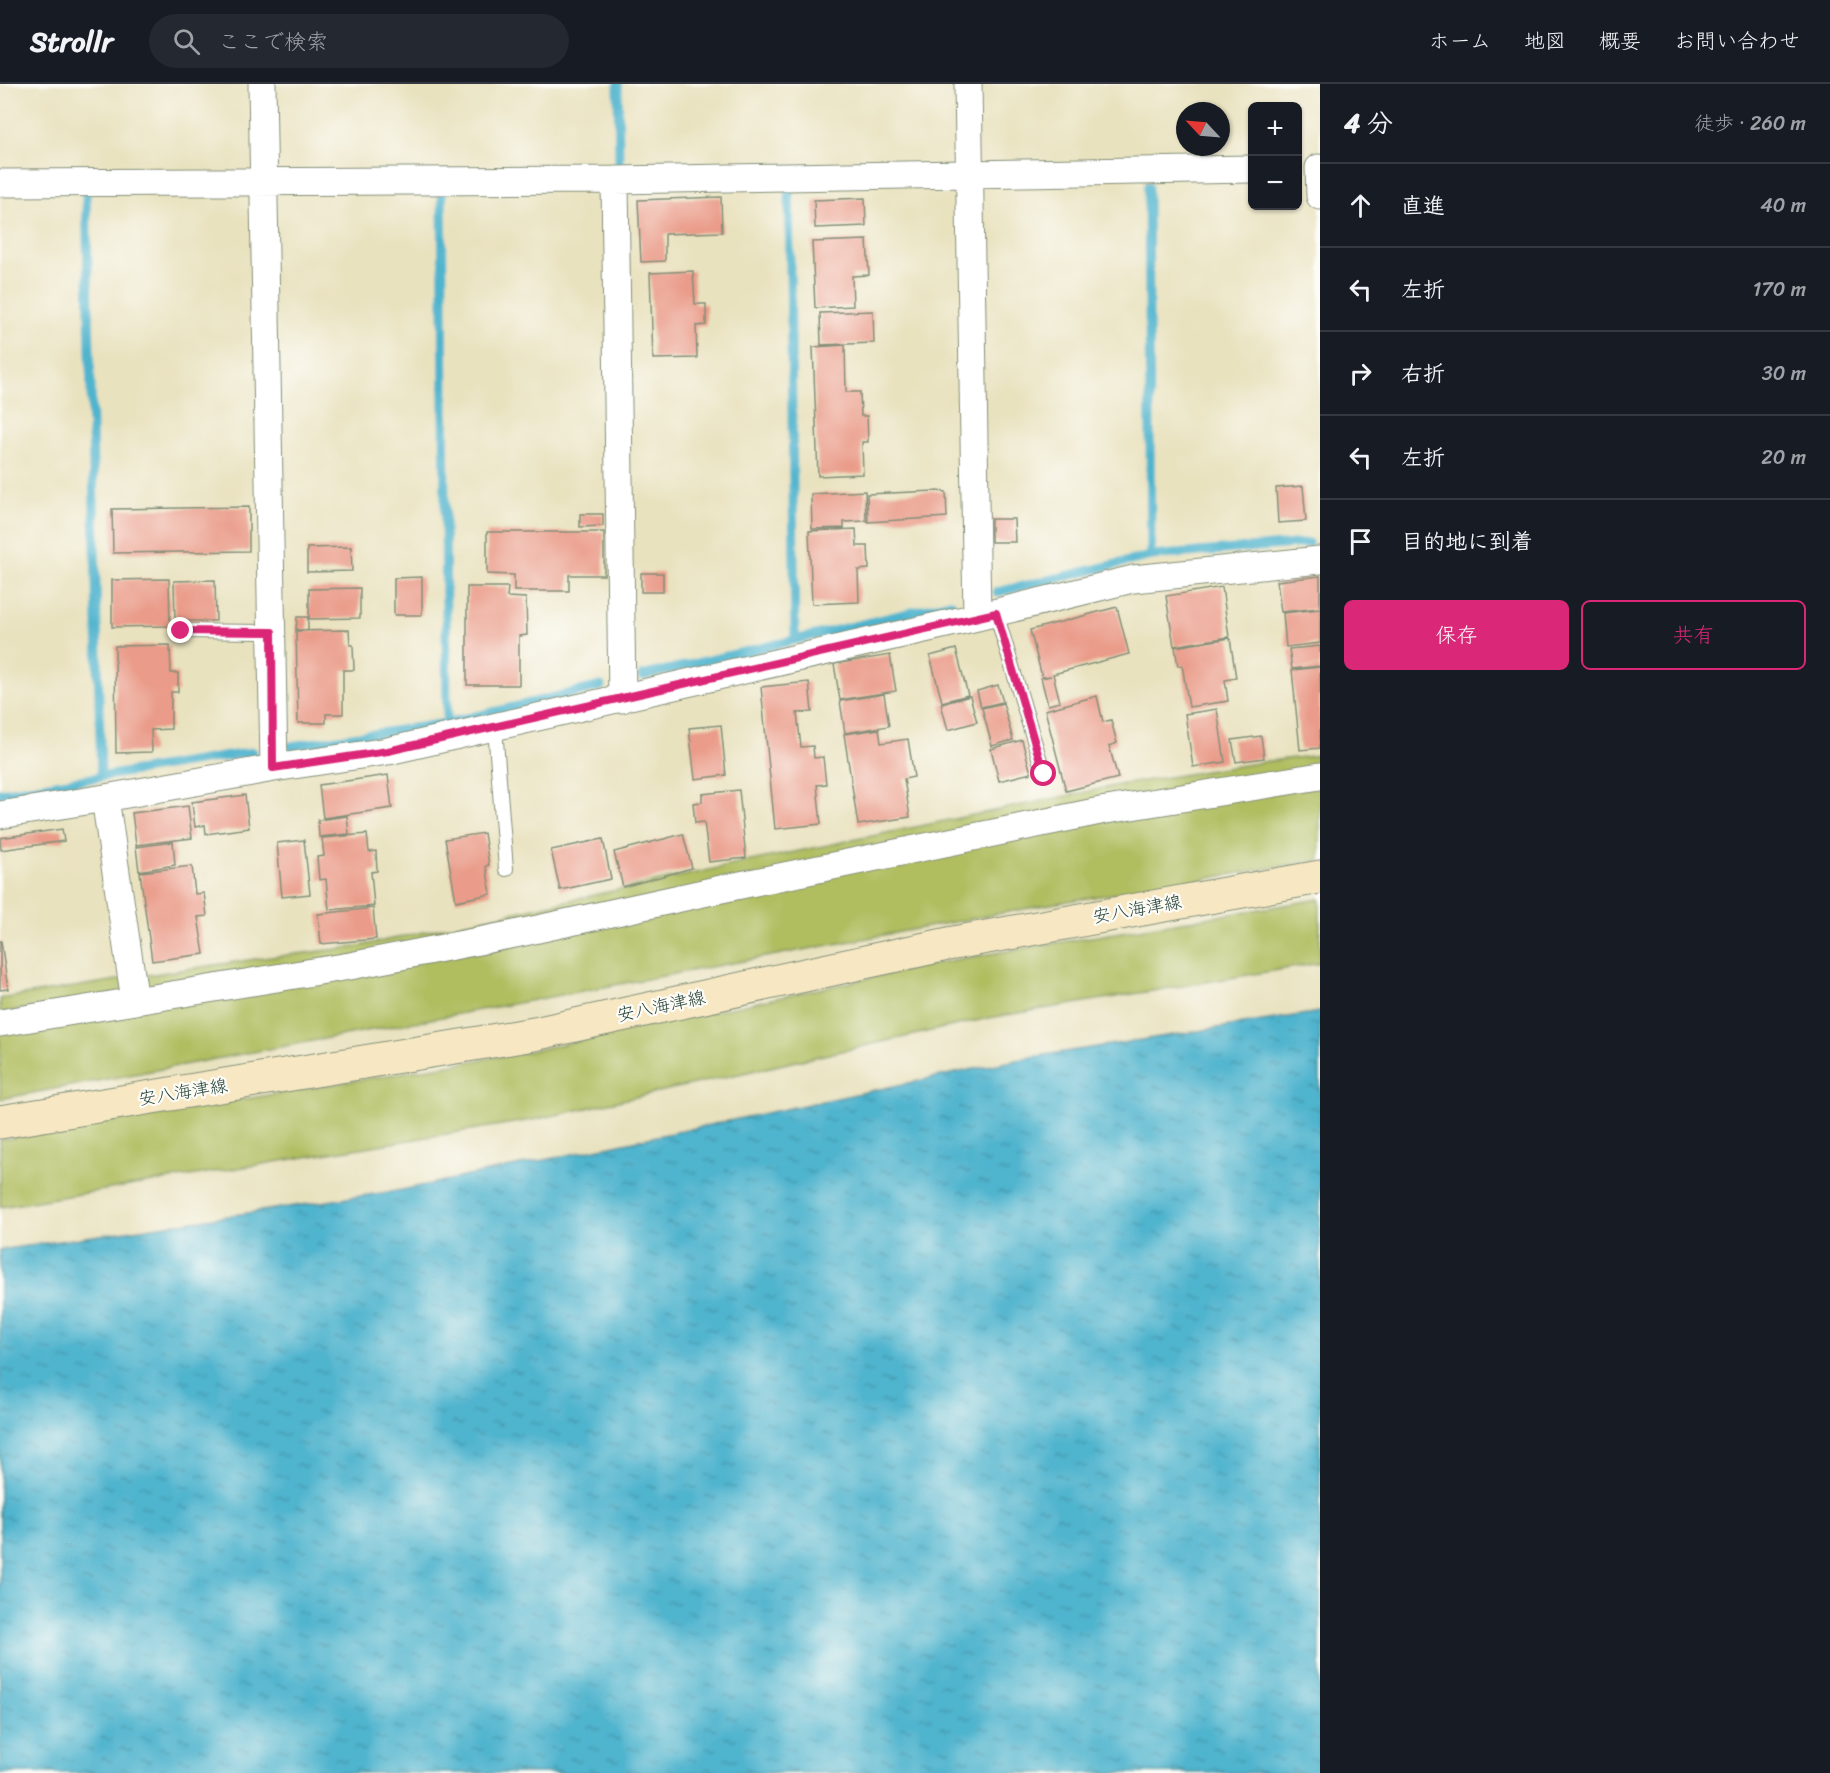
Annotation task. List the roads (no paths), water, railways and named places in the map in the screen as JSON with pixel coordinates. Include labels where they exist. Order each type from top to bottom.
[{"type":"main road","name":"安八海津線","points":[[0,1122],[534,1034],[948,944],[1320,876]]},
{"type":"street","points":[[262,84],[273,768]]},
{"type":"street","points":[[968,84],[969,172],[987,615]]},
{"type":"street","points":[[1312,168],[1320,196]]},
{"type":"street","points":[[0,183],[615,180],[969,172],[1248,169]]},
{"type":"street","points":[[615,180],[621,699]]},
{"type":"street","points":[[0,814],[388,751],[987,615],[1133,579],[1320,560]]},
{"type":"street","points":[[0,1023],[350,966],[515,934],[1100,811],[1320,776]]},
{"type":"street","points":[[105,798],[135,1001]]},
{"type":"lane","points":[[987,615],[1044,774]]},
{"type":"lane","points":[[181,631],[272,632]]},
{"type":"lane","points":[[495,728],[506,869]]},
{"type":"water","points":[[1320,1012],[1320,1773],[0,1773],[0,1250],[402,1190],[1026,1058]]},
{"type":"waterway","points":[[618,84],[619,161]]},
{"type":"waterway","points":[[1320,84],[1320,96]]},
{"type":"waterway","points":[[1148,186],[1151,556]]},
{"type":"waterway","points":[[789,187],[795,639]]},
{"type":"waterway","points":[[442,193],[447,723]]},
{"type":"waterway","points":[[86,195],[101,777]]},
{"type":"waterway","points":[[997,592],[1151,556],[1308,543]]},
{"type":"waterway","points":[[642,676],[951,603]]},
{"type":"waterway","points":[[291,746],[447,723],[601,686]]},
{"type":"waterway","points":[[0,793],[253,752]]}]
